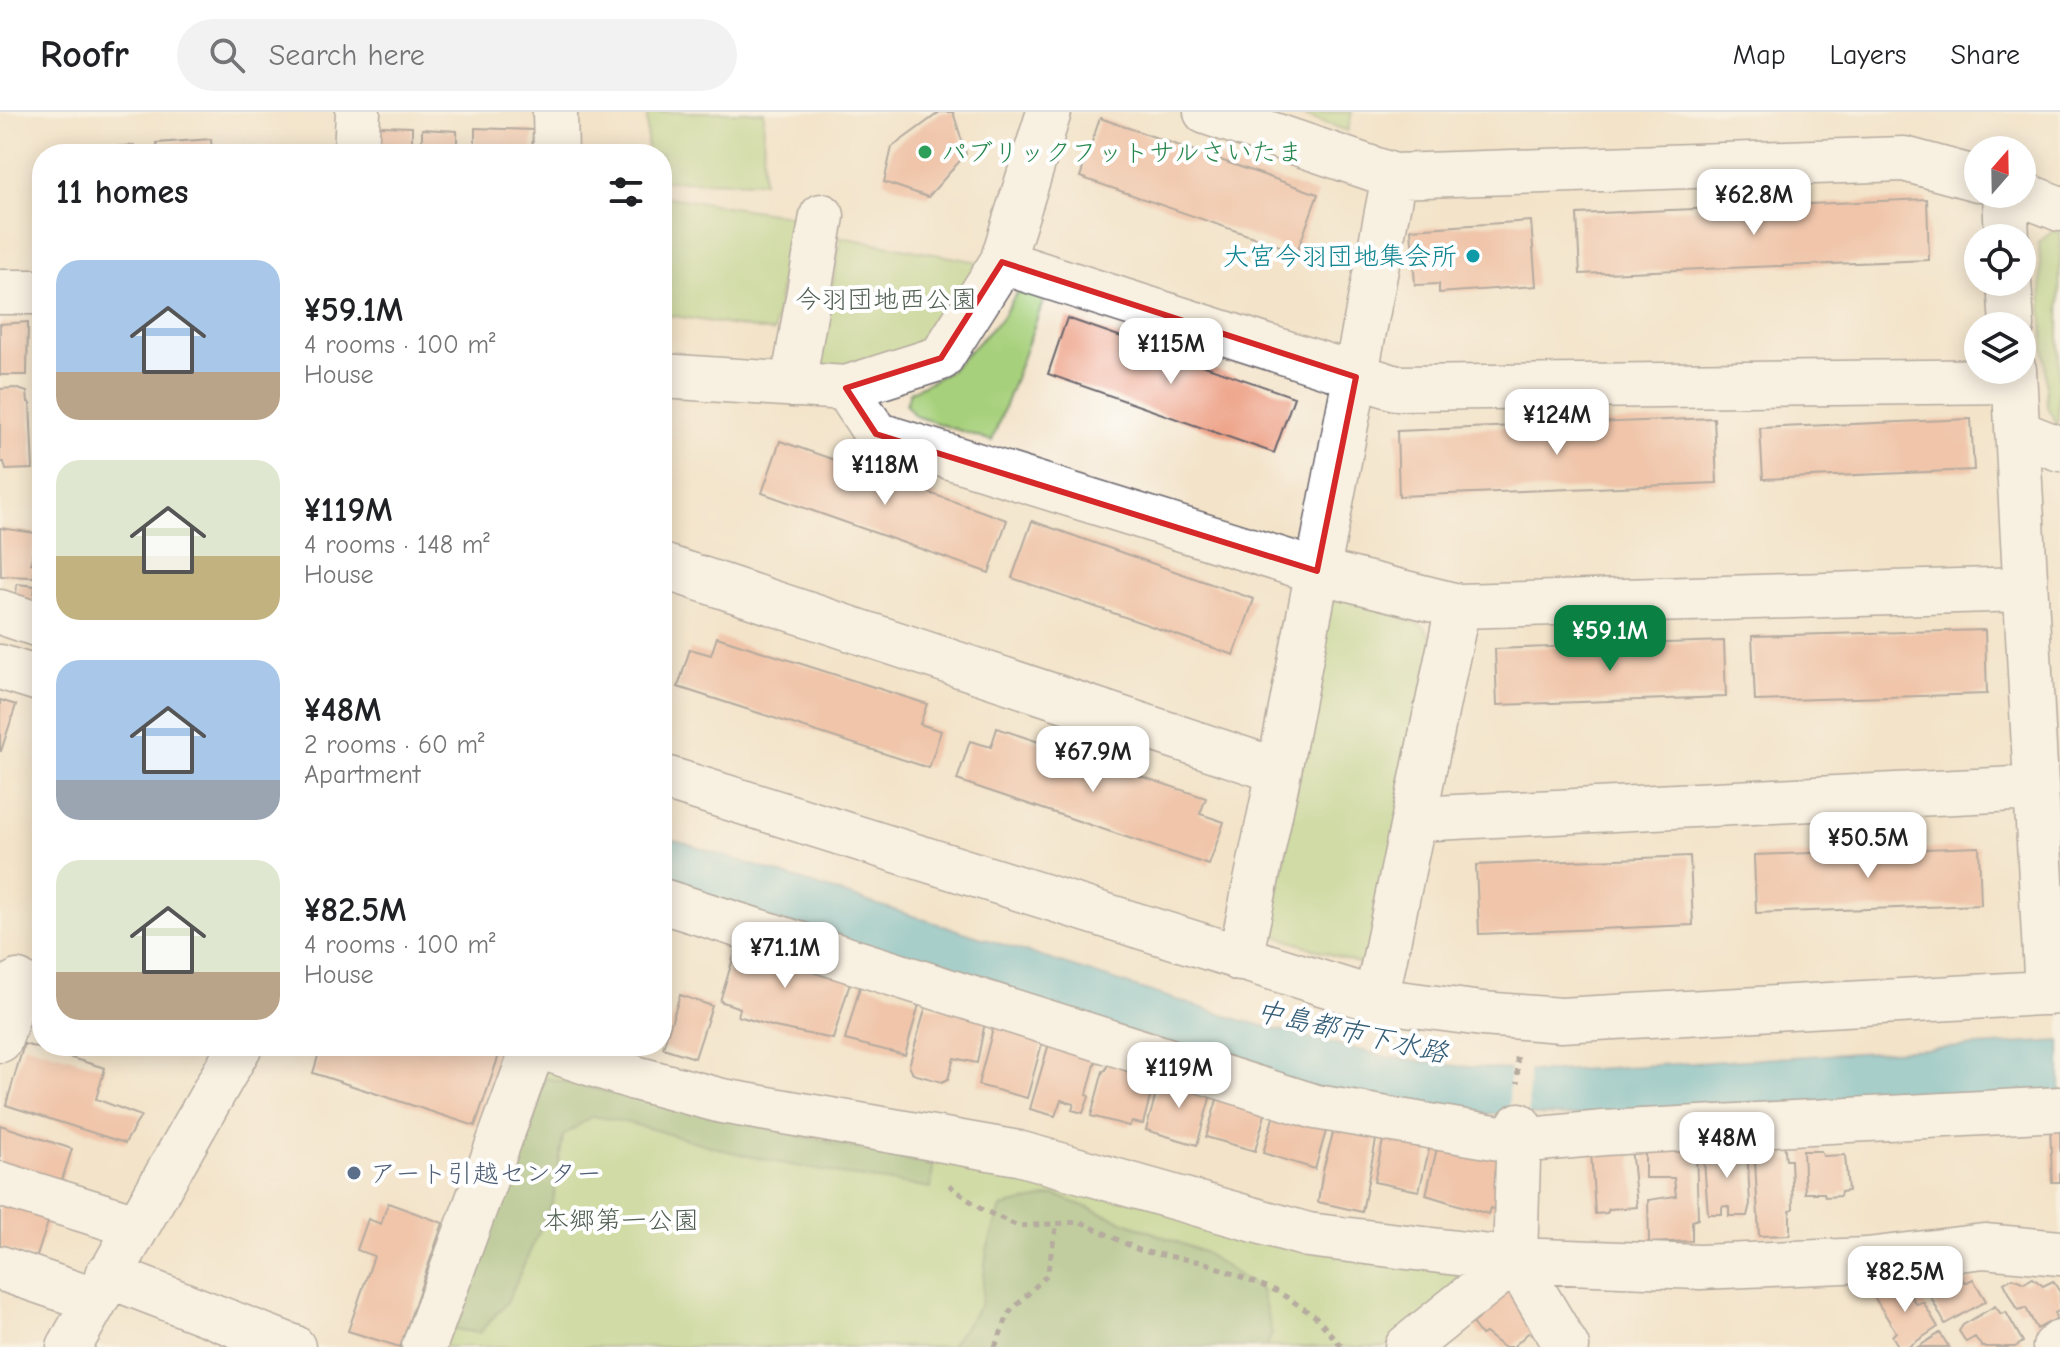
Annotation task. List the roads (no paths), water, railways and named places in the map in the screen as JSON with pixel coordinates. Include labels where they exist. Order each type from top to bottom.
[{"type":"street","points":[[356,144],[358,112]]},
{"type":"street","points":[[555,112],[556,144]]},
{"type":"street","points":[[672,379],[730,394],[793,385],[846,388],[941,358],[1002,262],[1049,112]]},
{"type":"street","points":[[1206,112],[1394,176],[1904,159],[1964,175]]},
{"type":"street","points":[[1240,959],[1394,176]]},
{"type":"street","points":[[2036,200],[2060,209]]},
{"type":"street","points":[[793,385],[822,216]]},
{"type":"street","points":[[1002,262],[1396,388],[1964,377]]},
{"type":"street","points":[[0,292],[32,292]]},
{"type":"street","points":[[672,780],[1376,1000],[1561,1020],[2053,992],[2036,788],[2044,643],[2024,589],[2014,384]]},
{"type":"street","points":[[846,388],[876,434],[1317,571],[1458,606],[2024,589]]},
{"type":"street","points":[[2017,432],[2060,449]]},
{"type":"street","points":[[672,569],[1279,771]]},
{"type":"street","points":[[1376,1000],[1458,606]]},
{"type":"street","points":[[0,612],[32,623]]},
{"type":"street","points":[[0,667],[32,677]]},
{"type":"street","points":[[1415,819],[2036,788]]},
{"type":"street","points":[[672,904],[1316,1107],[1518,1133],[1604,1133],[2060,1109]]},
{"type":"street","points":[[0,1040],[20,982]]},
{"type":"street","points":[[69,1347],[230,1056]]},
{"type":"street","points":[[424,1347],[532,1056]]},
{"type":"street","points":[[582,1056],[638,1068],[722,1101],[1018,1153],[1308,1235],[1515,1260],[1700,1267],[1867,1260],[1984,1246],[2060,1253]]},
{"type":"street","points":[[1518,1133],[1515,1260],[1567,1347]]},
{"type":"street","points":[[0,1184],[136,1226]]},
{"type":"street","points":[[1407,1347],[1515,1260]]},
{"type":"street","points":[[0,1268],[101,1288],[293,1347]]},
{"type":"street","points":[[2055,1347],[2060,1343]]},
{"type":"water","points":[[672,839],[1240,1020],[1387,1057],[1540,1072],[2060,1041],[2060,1093],[1566,1116],[1438,1112],[1350,1101],[672,887]]},
{"type":"place","name":"パブリックフットサルさいたま","points":[[925,152]]},
{"type":"place","name":"大宮今羽団地集会所","points":[[1473,256]]},
{"type":"place","name":"アート引越センター","points":[[354,1173]]},
{"type":"park label","name":"今羽団地西公園","points":[[886,299]]},
{"type":"park label","name":"本郷第一公園","points":[[621,1220]]},
{"type":"water label","name":"中島都市下水路","points":[[1352,1031]]}]
